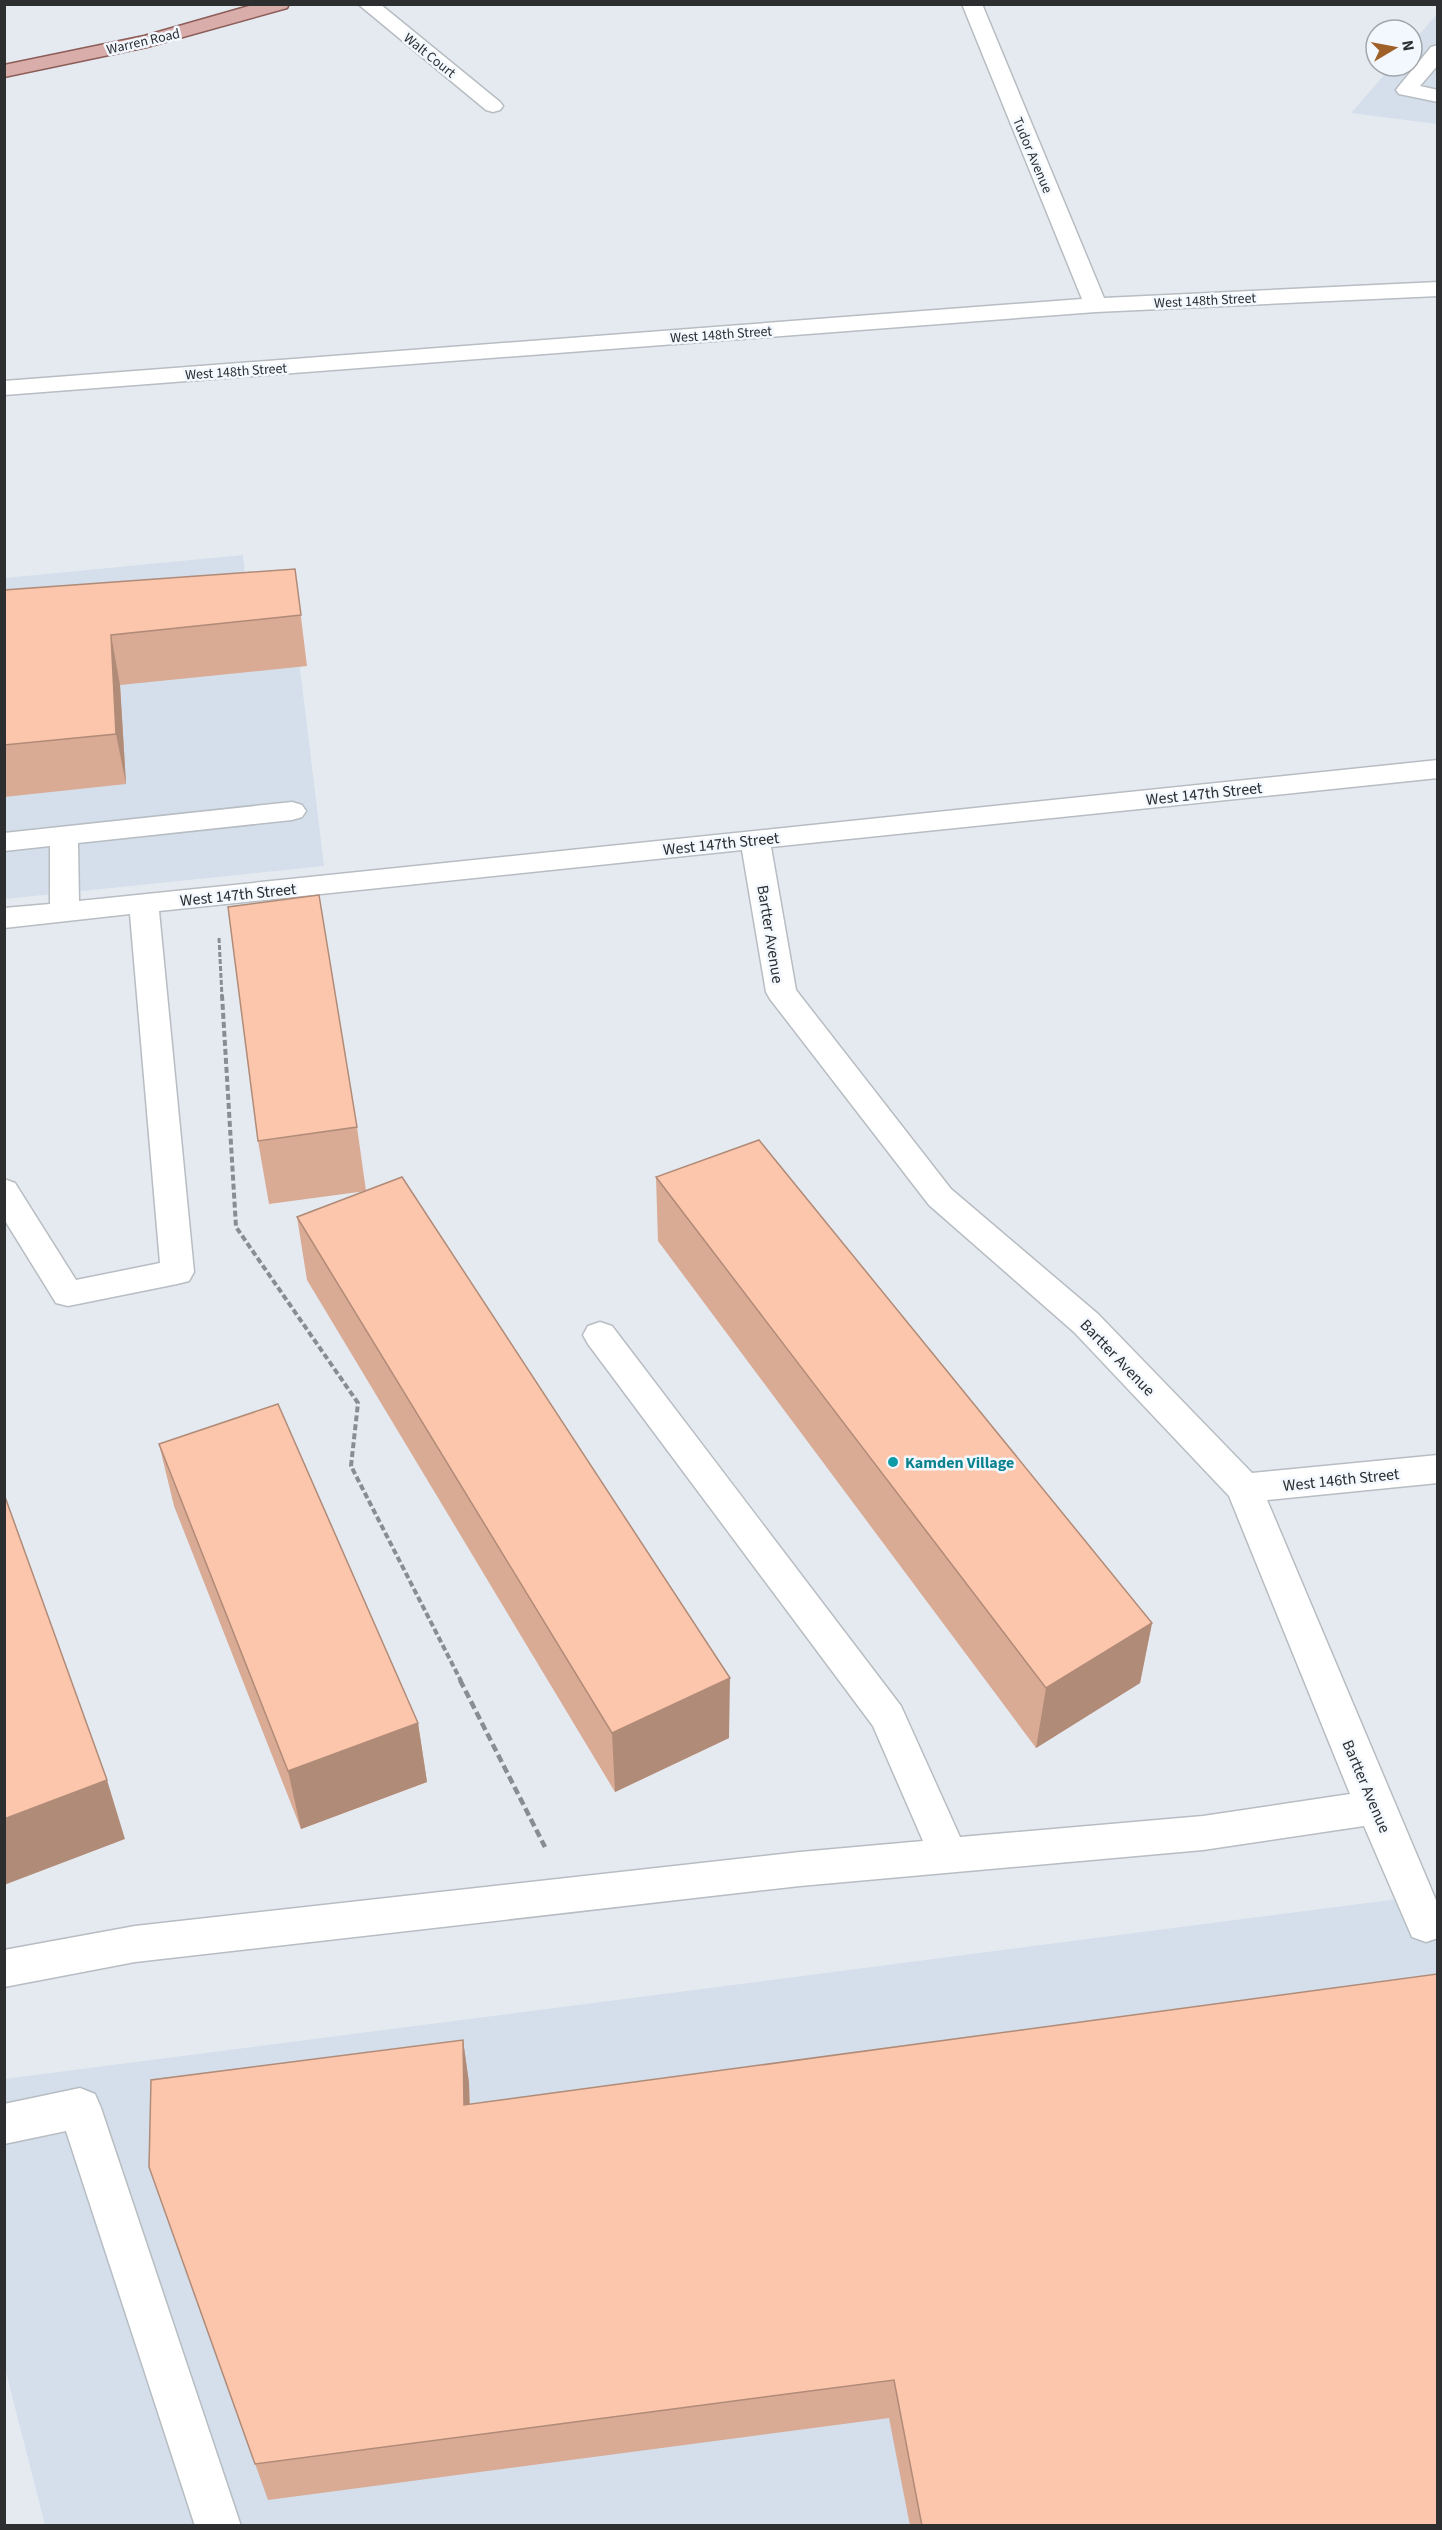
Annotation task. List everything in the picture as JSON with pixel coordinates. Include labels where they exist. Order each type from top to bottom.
[{"type":"main road","name":"Warren Road","points":[[4,71],[147,42],[280,4]]},
{"type":"street","name":"Walt Court","points":[[367,4],[493,106]]},
{"type":"street","name":"Tudor Avenue","points":[[972,4],[1096,305]]},
{"type":"street","points":[[1437,51],[1406,90],[1437,96]]},
{"type":"street","name":"West 148th Street","points":[[4,388],[1096,305],[1437,289]]},
{"type":"street","name":"West 147th Street","points":[[4,918],[1437,769]]},
{"type":"street","points":[[4,842],[292,811]]},
{"type":"street","points":[[64,836],[65,912]]},
{"type":"street","name":"Bartter Avenue","points":[[755,840],[781,992],[940,1197],[1086,1323],[1244,1488],[1375,1807],[1426,1924]]},
{"type":"street","points":[[4,1191],[68,1294],[177,1272],[144,903]]},
{"type":"street","points":[[600,1335],[888,1717],[949,1856]]},
{"type":"street","name":"West 146th Street","points":[[1244,1488],[1437,1469]]},
{"type":"street","points":[[4,1970],[135,1944],[800,1869],[1203,1833],[1375,1807]]},
{"type":"street","points":[[4,2124],[80,2108],[218,2526]]},
{"type":"path","points":[[218,929],[236,1227],[358,1402],[351,1466],[569,1895]]},
{"type":"shaded area","points":[[1437,14],[1437,124],[1351,113],[1382,78],[1424,78],[1424,29]]},
{"type":"shaded area","points":[[243,555],[248,606],[292,602],[324,866],[5,899],[5,578]]},
{"type":"shaded area","points":[[1437,1894],[1437,2525],[45,2525],[5,2368],[4,2079]]},
{"type":"building","points":[[295,569],[301,615],[111,635],[116,734],[4,745],[4,590]]},
{"type":"building","points":[[319,895],[357,1127],[258,1141],[228,907]]},
{"type":"building","points":[[759,1140],[1152,1623],[1046,1688],[656,1177]]},
{"type":"building","points":[[402,1177],[730,1678],[612,1733],[297,1217]]},
{"type":"building","points":[[278,1404],[418,1723],[288,1771],[159,1444]]},
{"type":"building","points":[[4,1494],[107,1780],[4,1819]]},
{"type":"building","points":[[1437,1974],[1437,2526],[922,2526],[894,2380],[255,2464],[149,2167],[151,2080],[463,2040],[464,2105]]},
{"type":"place","name":"Kamden Village","points":[[893,1462]]}]
